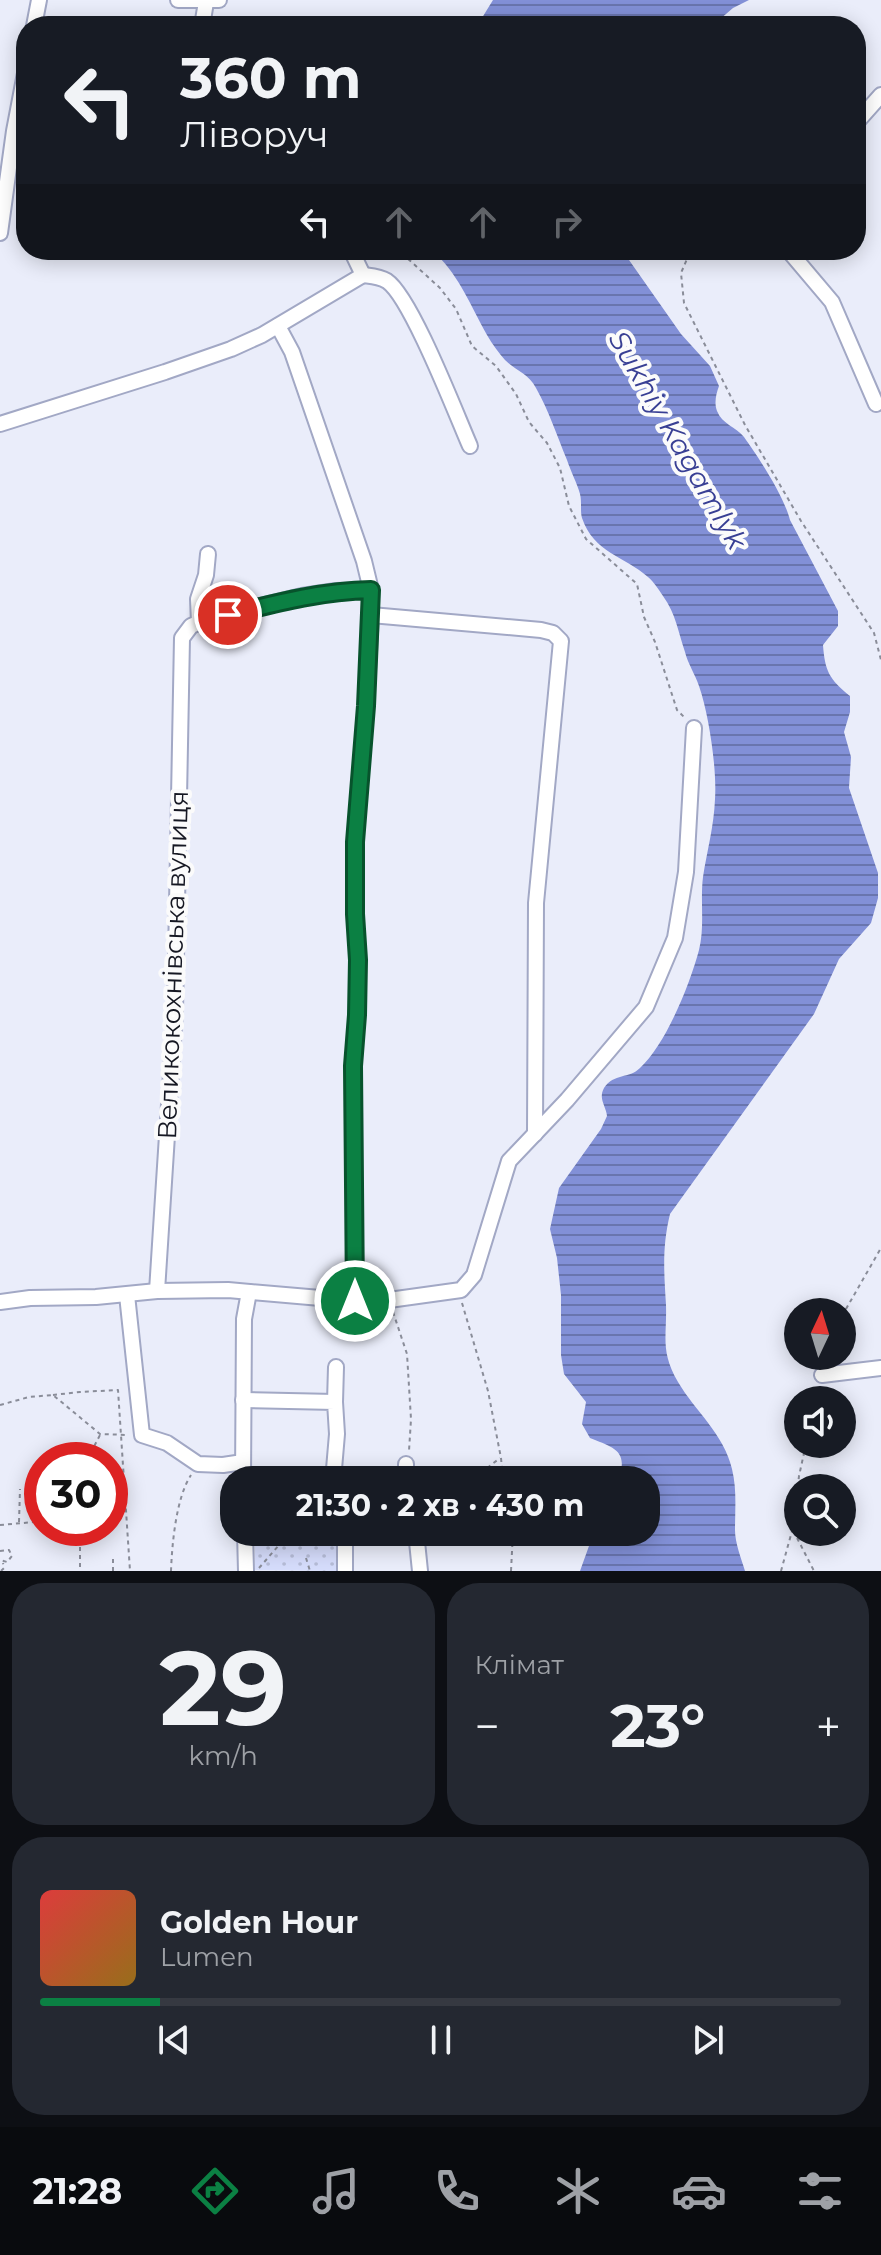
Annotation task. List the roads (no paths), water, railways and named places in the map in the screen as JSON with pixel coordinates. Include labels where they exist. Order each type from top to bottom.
[{"type":"street","points":[[178,0],[213,1]]},
{"type":"street","points":[[866,112],[881,95]]},
{"type":"street","points":[[0,233],[16,120]]},
{"type":"street","points":[[356,260],[363,275]]},
{"type":"street","points":[[796,260],[832,302],[876,404]]},
{"type":"street","points":[[0,424],[200,360],[262,335],[363,275],[387,281],[397,290],[420,331],[470,446]]},
{"type":"street","points":[[278,326],[292,352],[364,561],[371,590],[355,842],[358,960],[353,1066],[355,1301]]},
{"type":"street","points":[[208,554],[206,575],[198,599],[199,622],[302,596],[371,590]]},
{"type":"street","points":[[371,615],[541,630],[553,633],[561,641],[536,903],[535,1134]]},
{"type":"street","name":"Великокохнівська вулиця","points":[[157,1291],[175,1011],[182,638],[191,626],[199,622]]},
{"type":"street","points":[[0,1302],[157,1291],[228,1290],[355,1301],[389,1300],[461,1290],[474,1275],[509,1161],[646,1007],[675,938],[686,872],[694,728]]},
{"type":"street","points":[[243,1466],[244,1319],[249,1292]]},
{"type":"street","points":[[127,1295],[140,1435],[167,1443],[198,1464],[226,1466]]},
{"type":"street","points":[[334,1466],[336,1367]]},
{"type":"street","points":[[822,1375],[881,1368]]},
{"type":"street","points":[[243,1400],[335,1402]]},
{"type":"street","points":[[245,1546],[246,1571]]},
{"type":"street","points":[[345,1546],[345,1571]]},
{"type":"street","points":[[417,1546],[420,1571]]},
{"type":"water","points":[[493,0],[749,0],[724,16],[483,16]]},
{"type":"water","name":"Sukhiy Kagamlyk","points":[[442,260],[629,260],[681,334],[710,366],[719,386],[716,408],[719,415],[744,437],[770,477],[838,611],[838,626],[823,645],[824,654],[829,674],[850,696],[850,712],[844,732],[851,757],[849,788],[878,873],[878,898],[871,923],[839,959],[814,1014],[670,1214],[666,1238],[666,1344],[669,1361],[678,1382],[728,1456],[735,1484],[736,1540],[745,1571],[580,1571],[589,1546],[660,1546],[660,1466],[622,1466],[617,1451],[590,1438],[582,1424],[586,1402],[564,1374],[561,1295],[550,1229],[559,1188],[607,1116],[602,1099],[604,1088],[612,1080],[636,1071],[650,1057],[668,1029],[690,979],[701,941],[703,877],[714,809],[713,758],[703,698],[674,616],[650,579],[602,547],[587,530],[582,518],[581,497],[536,388],[509,364],[487,335],[457,280]]}]
